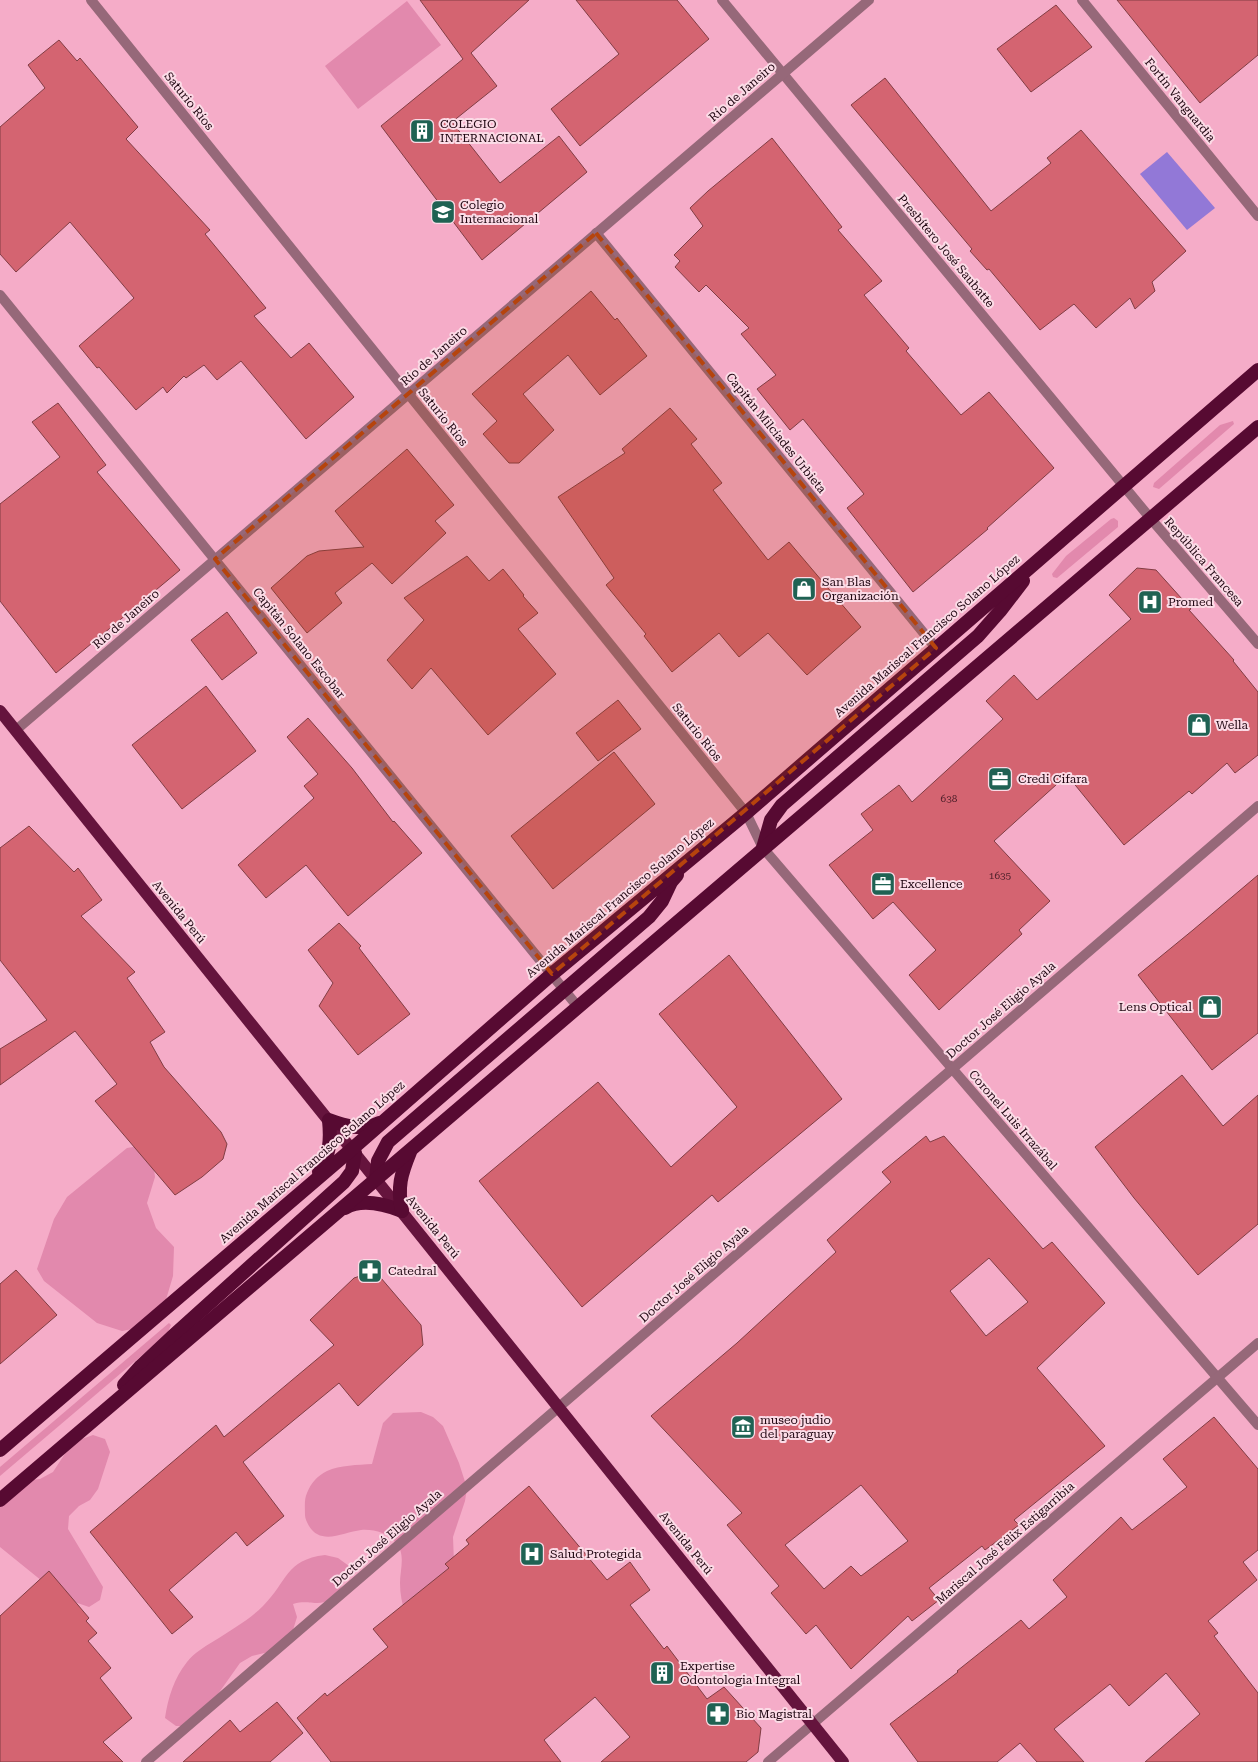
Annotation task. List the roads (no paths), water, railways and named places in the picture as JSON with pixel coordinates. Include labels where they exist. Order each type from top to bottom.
[{"type":"highway","name":"Avenida Mariscal Francisco Solano López","points":[[0,1450],[311,1182],[354,1151],[384,1120],[552,974],[746,813],[1258,370]]},
{"type":"highway","points":[[0,1500],[1258,427]]},
{"type":"highway","points":[[763,848],[770,820],[782,805],[978,636],[1000,611],[1036,562]]},
{"type":"highway","points":[[376,1179],[378,1161],[388,1142],[649,917],[662,902],[671,882],[690,859]]},
{"type":"highway","points":[[311,1182],[325,1163],[330,1148],[329,1120],[346,1126],[361,1127],[374,1126],[384,1120]]},
{"type":"highway","points":[[402,1211],[398,1196],[400,1178],[412,1148]]},
{"type":"highway","points":[[108,1408],[122,1387],[141,1366],[344,1182],[352,1171],[354,1151]]},
{"type":"highway","points":[[334,1214],[348,1206],[371,1203],[402,1211]]},
{"type":"main road","name":"Avenida Perú","points":[[0,711],[843,1762]]},
{"type":"street","name":"Saturio Ríos","points":[[91,0],[746,813],[754,828]]},
{"type":"street","name":"Presbítero José Saubatte","points":[[722,0],[1151,519]]},
{"type":"street","name":"Río de Janeiro","points":[[16,730],[869,0]]},
{"type":"street","name":"Fortín Vanguardia","points":[[1082,0],[1258,216]]},
{"type":"street","name":"Capitán Milcíades Urbieta","points":[[596,233],[936,648]]},
{"type":"street","name":"Capitán Solano Escobar","points":[[0,295],[578,1007]]},
{"type":"street","name":"República Francesa","points":[[1151,519],[1258,644]]},
{"type":"street","name":"Doctor José Eligio Ayala","points":[[146,1762],[1258,806]]},
{"type":"street","name":"Coronel Luis Irrazábal","points":[[754,828],[763,848],[1258,1425]]},
{"type":"street","name":"Mariscal José Félix Estigarribia","points":[[768,1762],[1258,1343]]},
{"type":"place","name":"COLEGIO INTERNACIONAL","points":[[422,131]]},
{"type":"place","name":"Colegio Internacional","points":[[443,212]]},
{"type":"place","name":"San Blas Organización","points":[[804,589]]},
{"type":"place","name":"Promed","points":[[1150,602]]},
{"type":"place","name":"Wella","points":[[1199,725]]},
{"type":"place","name":"Credi Cifara","points":[[1000,779]]},
{"type":"place","name":"Excellence","points":[[883,884]]},
{"type":"place","name":"Lens Optical","points":[[1210,1007]]},
{"type":"place","name":"Catedral","points":[[370,1271]]},
{"type":"place","name":"museo judio del paraguay","points":[[743,1427]]},
{"type":"place","name":"Salud Protegida","points":[[532,1554]]},
{"type":"place","name":"Expertise Odontologia Integral","points":[[662,1673]]},
{"type":"place","name":"Bio Magistral","points":[[718,1714]]}]
